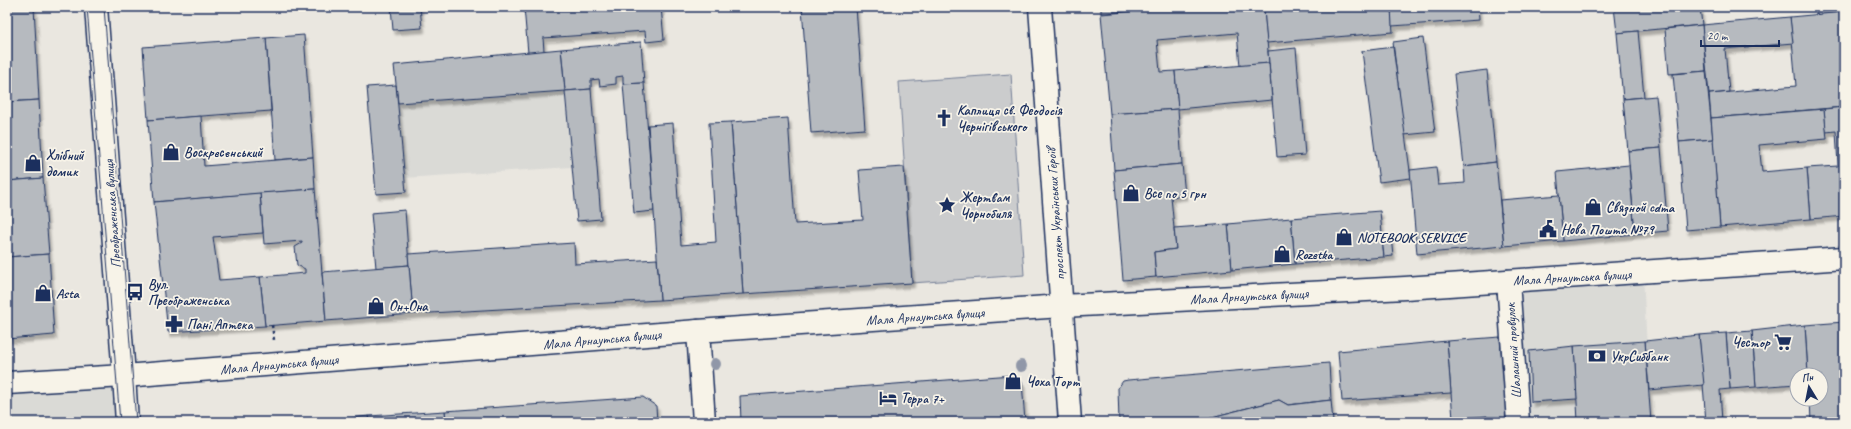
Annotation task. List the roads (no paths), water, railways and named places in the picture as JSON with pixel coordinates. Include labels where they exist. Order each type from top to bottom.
[{"type":"main road","name":"Преображенська вулиця","points":[[96,7],[128,422]]},
{"type":"main road","name":"проспект Українських Героїв","points":[[1040,7],[1070,422]]},
{"type":"main road","name":"Мала Арнаутська вулиця","points":[[7,383],[124,376],[698,331],[1062,306],[1508,281],[1844,258]]},
{"type":"main road","name":"Шалашний провулок","points":[[1508,281],[1518,422]]},
{"type":"main road","points":[[698,331],[704,422]]},
{"type":"tram line","points":[[87,7],[120,422]]},
{"type":"tram line","points":[[104,7],[136,422]]},
{"type":"place","name":"Каплиця св. Феодосія Чернігівського","points":[[944,118]]},
{"type":"place","name":"Воскресенський","points":[[171,152]]},
{"type":"place","name":"Хлібний домик","points":[[33,163]]},
{"type":"place","name":"Все по 5 грн","points":[[1131,193]]},
{"type":"place","name":"Жертвам Чорнобиля","points":[[947,205]]},
{"type":"place","name":"Связной cdma","points":[[1593,207]]},
{"type":"place","name":"Нова Пошта №79","points":[[1548,229]]},
{"type":"place","name":"NOTEBOOK SERVICE","points":[[1344,237]]},
{"type":"place","name":"Rozetka","points":[[1282,254]]},
{"type":"place","name":"Вул. Преображенська","points":[[135,292]]},
{"type":"place","name":"Asta","points":[[43,293]]},
{"type":"place","name":"Он+Она","points":[[376,306]]},
{"type":"place","name":"Панi Аптека","points":[[174,324]]},
{"type":"place","name":"Честор","points":[[1783,342]]},
{"type":"place","name":"УкрСиббанк","points":[[1597,356]]},
{"type":"place","name":"Чоха Торт","points":[[1013,381]]},
{"type":"place","name":"Терра 7+","points":[[888,398]]}]
